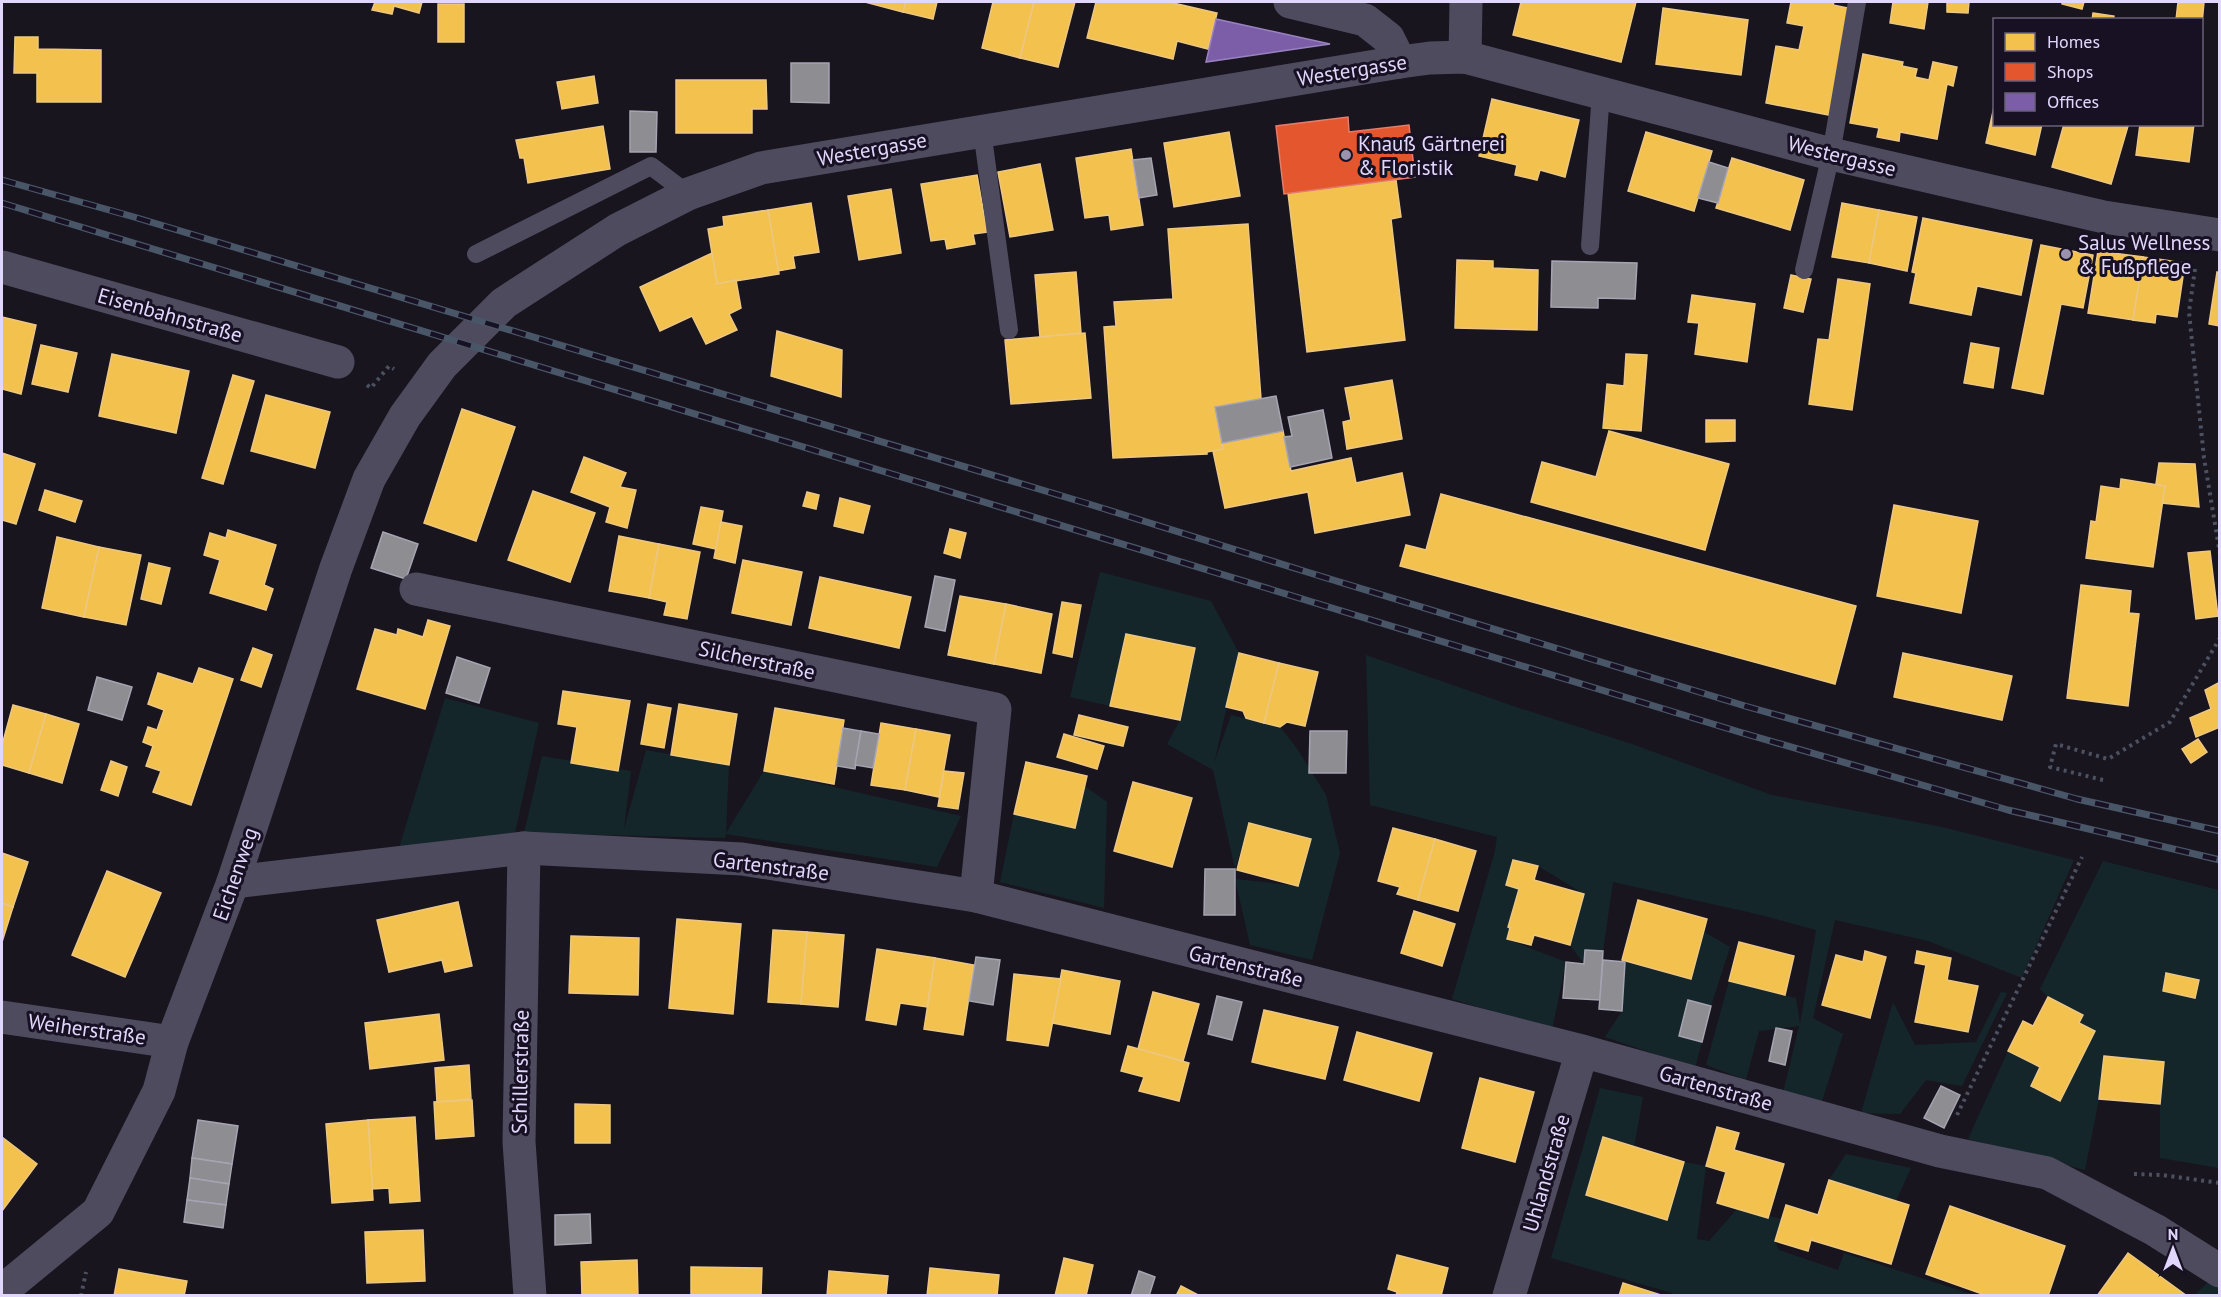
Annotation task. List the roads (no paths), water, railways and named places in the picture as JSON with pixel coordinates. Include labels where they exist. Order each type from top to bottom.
[{"type":"street","points":[[1290,2],[1365,20],[1388,38],[1400,62]]},
{"type":"street","points":[[1465,57],[1466,2]]},
{"type":"street","name":"Westergasse","points":[[504,303],[617,230],[688,194],[761,168],[1430,58],[1465,57],[1831,154],[2104,217],[2210,234]]},
{"type":"street","name":"Eisenbahnstraße","points":[[2,267],[338,362]]},
{"type":"street","name":"Eichenweg","points":[[2,1291],[98,1212],[159,1091],[172,1042],[233,882],[336,568],[369,479],[405,416],[442,365],[504,303]]},
{"type":"street","name":"Silcherstraße","points":[[416,590],[995,709],[976,896]]},
{"type":"street","name":"Gartenstraße","points":[[233,882],[524,848],[742,859],[976,896],[1582,1050],[1940,1151],[2048,1173],[2155,1230],[2220,1271]]},
{"type":"street","name":"Schillerstraße","points":[[524,848],[519,1142],[530,1296]]},
{"type":"street","name":"Weiherstraße","points":[[2,1017],[172,1042]]},
{"type":"street","name":"Uhlandstraße","points":[[1509,1296],[1582,1050]]},
{"type":"lane","points":[[1804,270],[1831,154],[1857,2]]},
{"type":"lane","points":[[1590,246],[1601,92]]},
{"type":"lane","points":[[982,130],[1009,330]]},
{"type":"lane","points":[[476,254],[651,166],[688,194]]},
{"type":"railway","points":[[2,180],[134,217],[1092,505],[1745,706],[2077,799],[2220,831]]},
{"type":"railway","points":[[2,203],[1736,731],[2008,810],[2220,860]]},
{"type":"place","name":"Knauß Gärtnerei & Floristik","points":[[1346,155]]},
{"type":"place","name":"Salus Wellness & Fußpflege","points":[[2066,254]]}]
